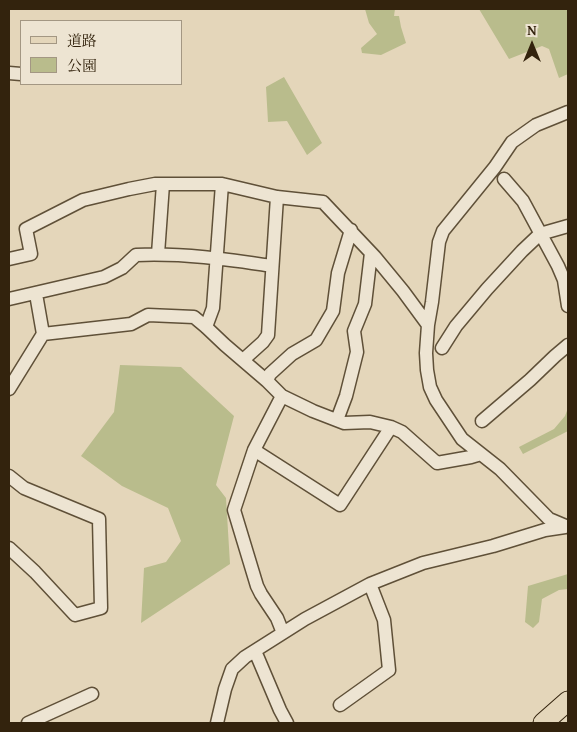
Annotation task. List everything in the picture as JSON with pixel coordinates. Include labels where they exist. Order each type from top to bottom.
[{"type":"main road","points":[[543,723],[568,702]]},
{"type":"street","points":[[567,527],[548,519],[500,469],[462,439],[436,400],[430,387],[426,353],[428,325],[442,230],[495,167],[512,142],[536,125],[568,112]]},
{"type":"street","points":[[504,178],[523,201],[566,279],[568,306]]},
{"type":"street","points":[[9,259],[31,254],[26,229],[83,200],[155,184],[222,184],[277,197],[323,202],[371,253],[403,291],[428,325]]},
{"type":"street","points":[[158,254],[163,184]]},
{"type":"street","points":[[206,327],[213,308],[222,184]]},
{"type":"street","points":[[244,360],[268,335],[277,197]]},
{"type":"street","points":[[442,348],[456,326],[522,251],[540,234],[568,226]]},
{"type":"street","points":[[267,381],[270,374],[292,354],[316,340],[333,311],[338,273],[351,230]]},
{"type":"street","points":[[337,420],[346,396],[358,352],[354,332],[366,304],[371,253]]},
{"type":"street","points":[[9,299],[104,277],[122,268],[136,255],[158,254],[216,258],[272,266]]},
{"type":"street","points":[[9,389],[42,334],[36,294]]},
{"type":"street","points":[[42,334],[131,324],[148,315],[194,317],[282,396],[313,411],[344,423],[370,422],[391,427],[402,432],[437,463],[481,454]]},
{"type":"street","points":[[482,421],[568,345]]},
{"type":"street","points":[[282,396],[254,450],[234,510],[257,586],[278,618],[283,633]]},
{"type":"street","points":[[254,450],[340,505],[391,427]]},
{"type":"street","points":[[9,476],[24,488],[99,519],[100,608],[75,615],[35,572],[9,548]]},
{"type":"street","points":[[217,723],[232,668],[305,619],[370,584],[423,563],[493,546],[545,530],[567,527]]},
{"type":"street","points":[[340,705],[389,670],[384,620],[370,584]]},
{"type":"street","points":[[255,651],[287,723]]},
{"type":"street","points":[[28,723],[92,694]]},
{"type":"green space","points":[[365,9],[395,9],[394,16],[399,16],[406,43],[381,55],[362,53],[361,48],[377,34],[369,23]]},
{"type":"green space","points":[[479,9],[568,9],[568,74],[559,78],[549,49],[542,46],[509,59]]},
{"type":"green space","points":[[284,77],[322,143],[307,155],[287,121],[268,122],[266,87]]},
{"type":"green space","points":[[120,365],[181,367],[234,416],[216,485],[226,498],[230,564],[141,623],[144,568],[166,562],[181,541],[168,508],[122,486],[81,456],[114,412]]},
{"type":"green space","points":[[568,408],[568,431],[523,454],[519,447],[554,429],[565,416]]},
{"type":"green space","points":[[568,574],[568,589],[559,590],[542,599],[539,622],[533,628],[525,622],[528,586]]}]
